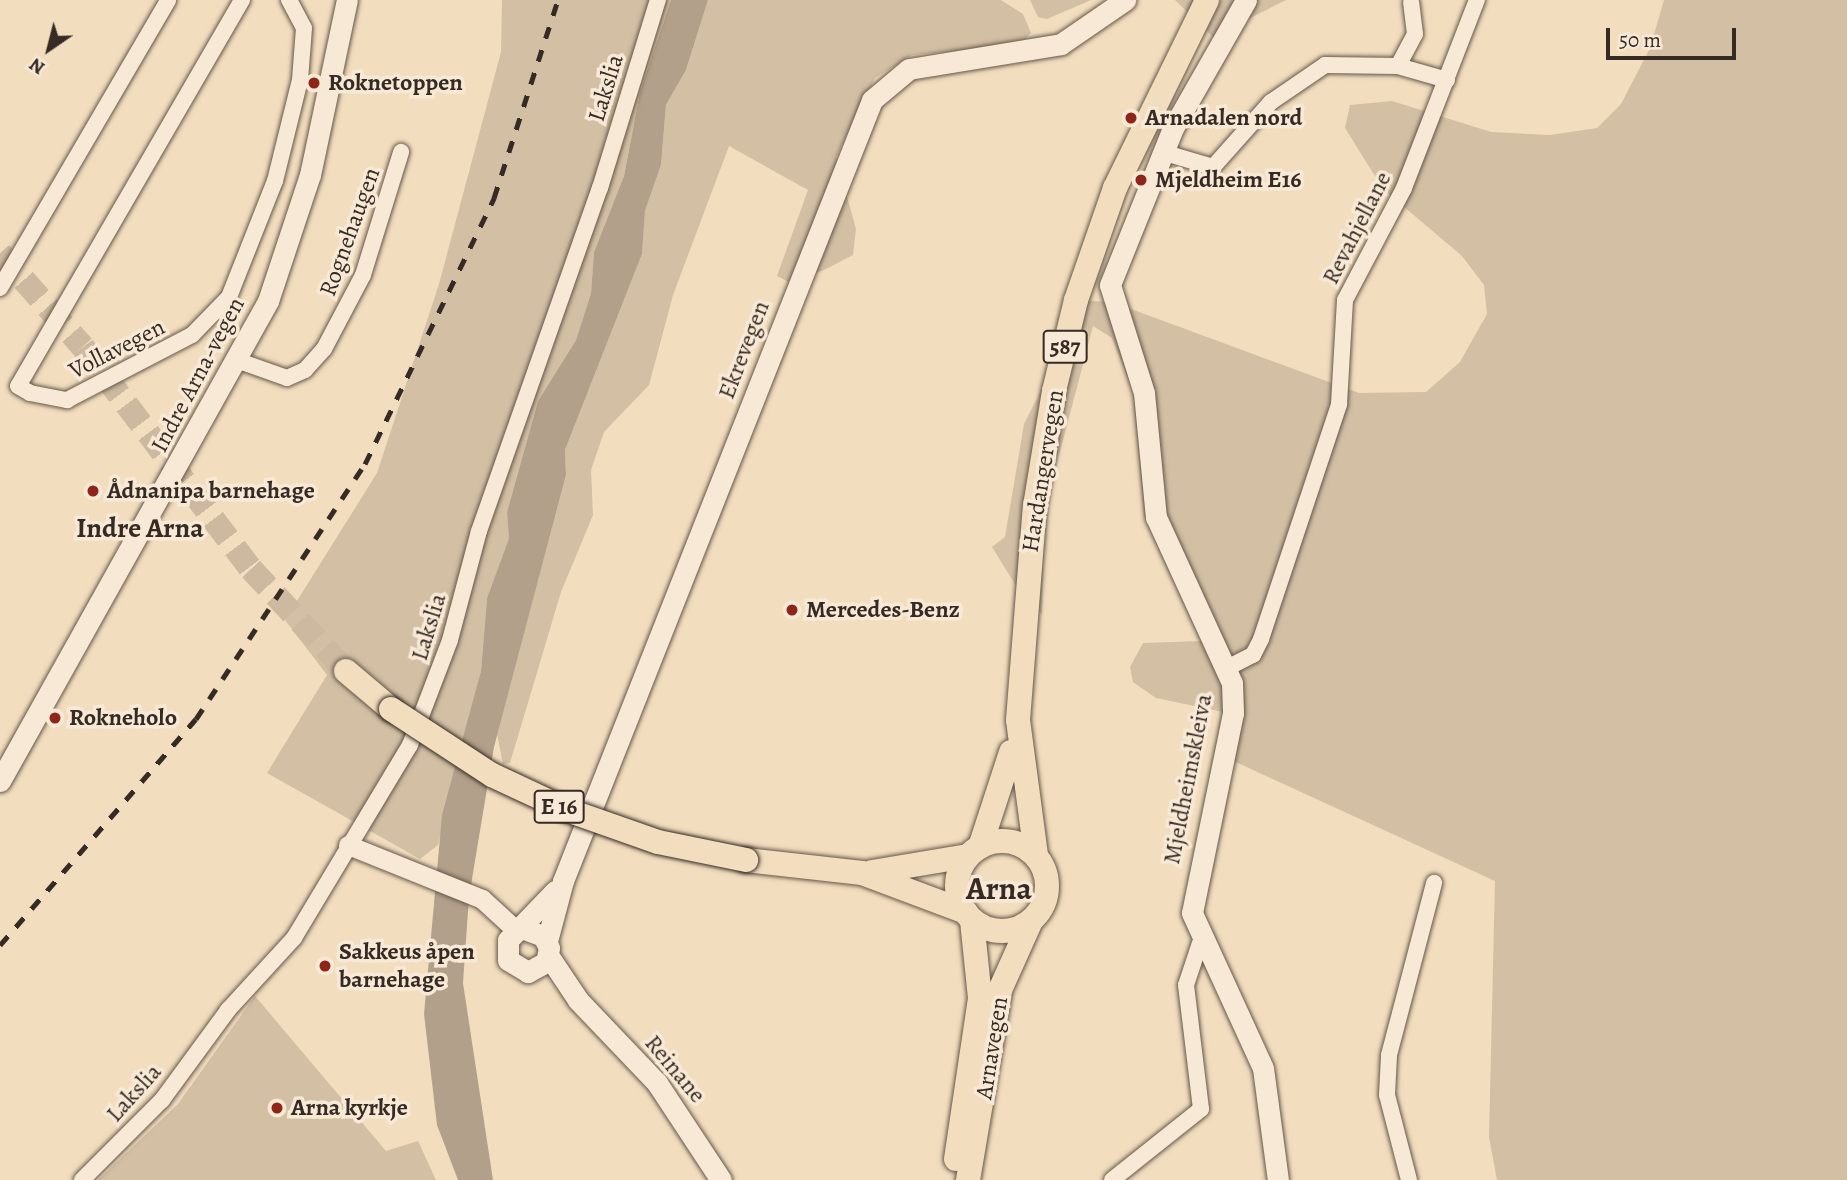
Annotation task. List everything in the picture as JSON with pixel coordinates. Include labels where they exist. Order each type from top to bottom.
[{"type":"main road","name":"Indre Arna-vegen","points":[[0,781],[239,361],[287,250],[347,0]]},
{"type":"main road","name":"Ekrevegen","points":[[548,948],[563,881],[872,100],[909,69],[1061,44],[1125,0]]},
{"type":"main road","name":"Hardangervegen","points":[[974,851],[1002,795],[1018,720],[1035,506],[1076,300],[1143,121],[1207,0]]},
{"type":"main road","name":"Mjeldheimskleiva","points":[[1246,0],[1215,45],[1162,152],[1119,252],[1111,299],[1144,393],[1156,517],[1229,667],[1233,713],[1192,900],[1200,943],[1263,1068],[1278,1180]]},
{"type":"main road","name":"E 16","points":[[346,671],[391,709],[492,775],[567,810],[659,842],[746,860],[862,873],[1004,931],[1031,921]]},
{"type":"main road","name":"Hardangervegen","points":[[1018,720],[1035,855]]},
{"type":"main road","name":"E 16","points":[[862,873],[974,851],[1010,841],[1035,855]]},
{"type":"main road","points":[[969,916],[957,884],[974,851]]},
{"type":"main road","points":[[1031,921],[1047,881],[1035,855]]},
{"type":"main road","name":"Ekrevegen","points":[[521,930],[563,881]]},
{"type":"main road","name":"Arnavegen","points":[[951,1180],[980,998],[969,916]]},
{"type":"main road","name":"Arnavegen","points":[[968,1180],[1000,990],[1031,921]]},
{"type":"main road","points":[[521,930],[548,948],[528,972]]},
{"type":"main road","name":"Reinane","points":[[521,930],[506,953],[512,965],[578,1000]]},
{"type":"main road","name":"Reinane","points":[[548,948],[578,1000],[657,1083],[721,1180]]},
{"type":"street","points":[[0,288],[168,0]]},
{"type":"street","name":"Vollavegen","points":[[242,0],[18,386],[30,393],[68,400],[192,335],[229,297],[275,181],[300,80],[304,28],[289,0]]},
{"type":"street","name":"Lakslia","points":[[82,1180],[162,1100],[228,1010],[294,938],[425,713],[479,531],[600,188],[658,0]]},
{"type":"street","name":"Revahjellane","points":[[1229,667],[1253,655],[1261,639],[1339,404],[1345,300],[1404,188],[1477,0]]},
{"type":"street","points":[[1398,66],[1415,34],[1410,2]]},
{"type":"street","points":[[1162,152],[1213,167],[1271,102],[1306,75],[1344,61],[1398,66],[1447,80]]},
{"type":"street","name":"Rognehaugen","points":[[239,361],[287,378],[305,370],[324,349],[363,275],[401,152]]},
{"type":"street","points":[[348,845],[482,899],[521,930]]},
{"type":"street","points":[[1409,1180],[1387,1095],[1389,1055],[1434,883]]},
{"type":"street","points":[[1112,1180],[1201,1109],[1186,985],[1200,943]]},
{"type":"shaded area","points":[[502,0],[671,0],[640,92],[624,176],[594,252],[591,293],[576,340],[538,401],[507,512],[509,538],[487,598],[481,671],[438,845],[420,859],[267,773],[327,675],[285,620],[377,473],[439,284],[501,52]]},
{"type":"shaded area","points":[[671,0],[708,0],[686,70],[666,105],[661,165],[645,211],[642,254],[565,450],[566,475],[494,747],[469,897],[463,983],[493,1180],[458,1180],[437,1125],[424,1014],[442,815],[481,671],[487,598],[509,538],[507,512],[538,401],[576,340],[591,293],[594,252],[624,176],[640,92]]},
{"type":"shaded area","points":[[708,0],[1001,0],[1023,14],[1031,33],[1019,45],[912,55],[875,78],[836,157],[856,229],[853,255],[824,270],[789,282],[777,276],[808,190],[729,146],[673,295],[649,385],[604,432],[591,470],[593,515],[561,592],[510,763],[503,764],[497,734],[566,475],[565,450],[642,254],[645,211],[661,165],[666,105],[686,70]]},
{"type":"shaded area","points":[[1030,0],[1091,0],[1047,19],[1038,17]]},
{"type":"shaded area","points":[[1175,0],[1286,0],[1213,37]]},
{"type":"shaded area","points":[[1664,0],[1847,0],[1847,1180],[1497,1180],[1489,1137],[1495,881],[1214,752],[1223,712],[1156,698],[1133,682],[1130,667],[1143,643],[1201,641],[1144,516],[1133,391],[1112,338],[1093,326],[1044,513],[1042,614],[1023,597],[992,547],[1005,537],[1024,424],[1053,366],[1074,300],[1112,302],[1359,393],[1426,392],[1460,362],[1487,314],[1484,285],[1462,256],[1383,189],[1345,128],[1350,105],[1392,101],[1491,132],[1550,135],[1597,128],[1621,104],[1650,48]]},
{"type":"shaded area","points":[[255,996],[386,1151],[418,1141],[436,1180],[98,1180],[178,1104]]},
{"type":"tunnel","points":[[0,253],[83,347],[251,569],[346,671]]},
{"type":"railway","points":[[0,945],[196,719],[365,464],[494,198],[558,0]]},
{"type":"place","name":"Roknetoppen","points":[[314,83]]},
{"type":"place","name":"Arnadalen nord","points":[[1131,118]]},
{"type":"place","name":"Mjeldheim E16","points":[[1141,180]]},
{"type":"place","name":"Ådnanipa barnehage","points":[[93,491]]},
{"type":"place","name":"Mercedes-Benz","points":[[792,610]]},
{"type":"place","name":"Rokneholo","points":[[55,718]]},
{"type":"place","name":"Sakkeus åpen barnehage","points":[[325,966]]},
{"type":"place","name":"Arna kyrkje","points":[[277,1108]]},
{"type":"district","name":"Indre Arna","points":[[140,528]]},
{"type":"district","name":"Arna","points":[[999,888]]}]
